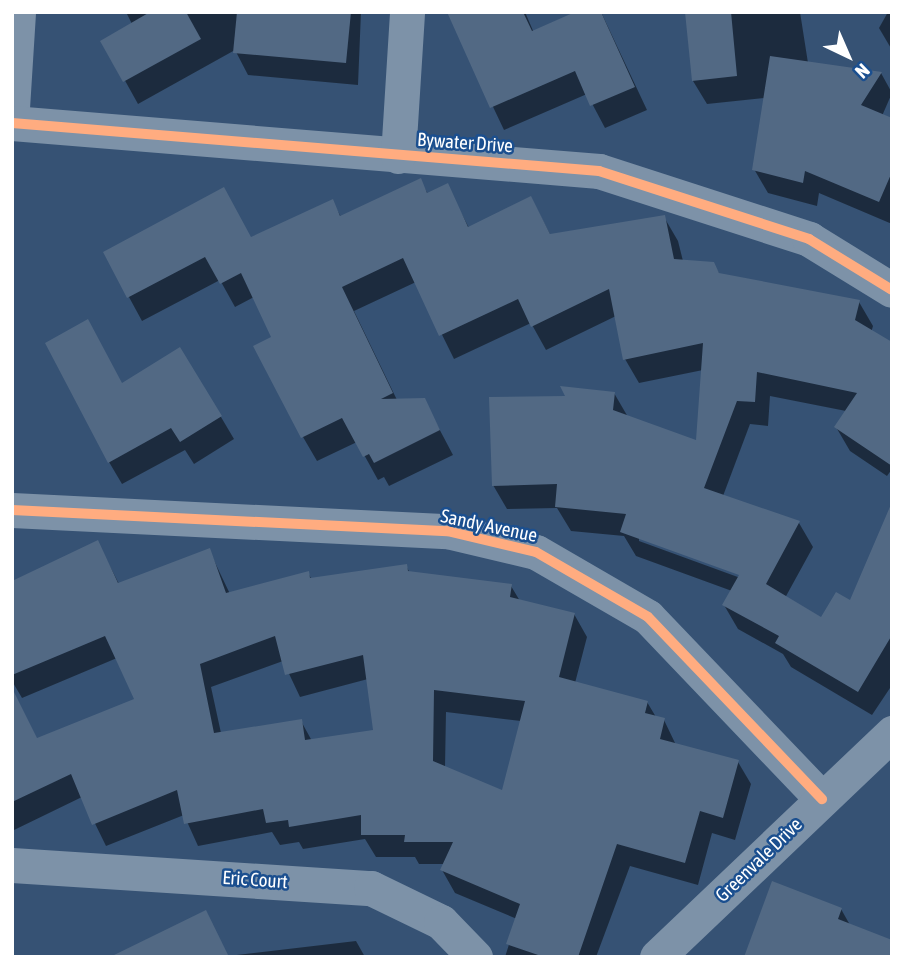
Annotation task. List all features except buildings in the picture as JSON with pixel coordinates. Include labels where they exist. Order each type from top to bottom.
[{"type":"street","points":[[12,108],[18,12]]},
{"type":"street","points":[[398,156],[407,12]]},
{"type":"street","name":"Bywater Drive","points":[[12,123],[599,171],[809,239],[892,290]]},
{"type":"street","name":"Sandy Avenue","points":[[12,510],[447,531],[536,552],[648,617],[822,799]]},
{"type":"street","name":"Greenvale Drive","points":[[657,957],[892,733]]},
{"type":"street","name":"Eric Court","points":[[12,865],[371,888],[442,922],[474,957]]},
{"type":"cycle path","points":[[12,123],[599,171],[809,239],[892,290]]},
{"type":"cycle path","points":[[12,510],[447,531],[536,552],[648,617],[822,799]]}]
